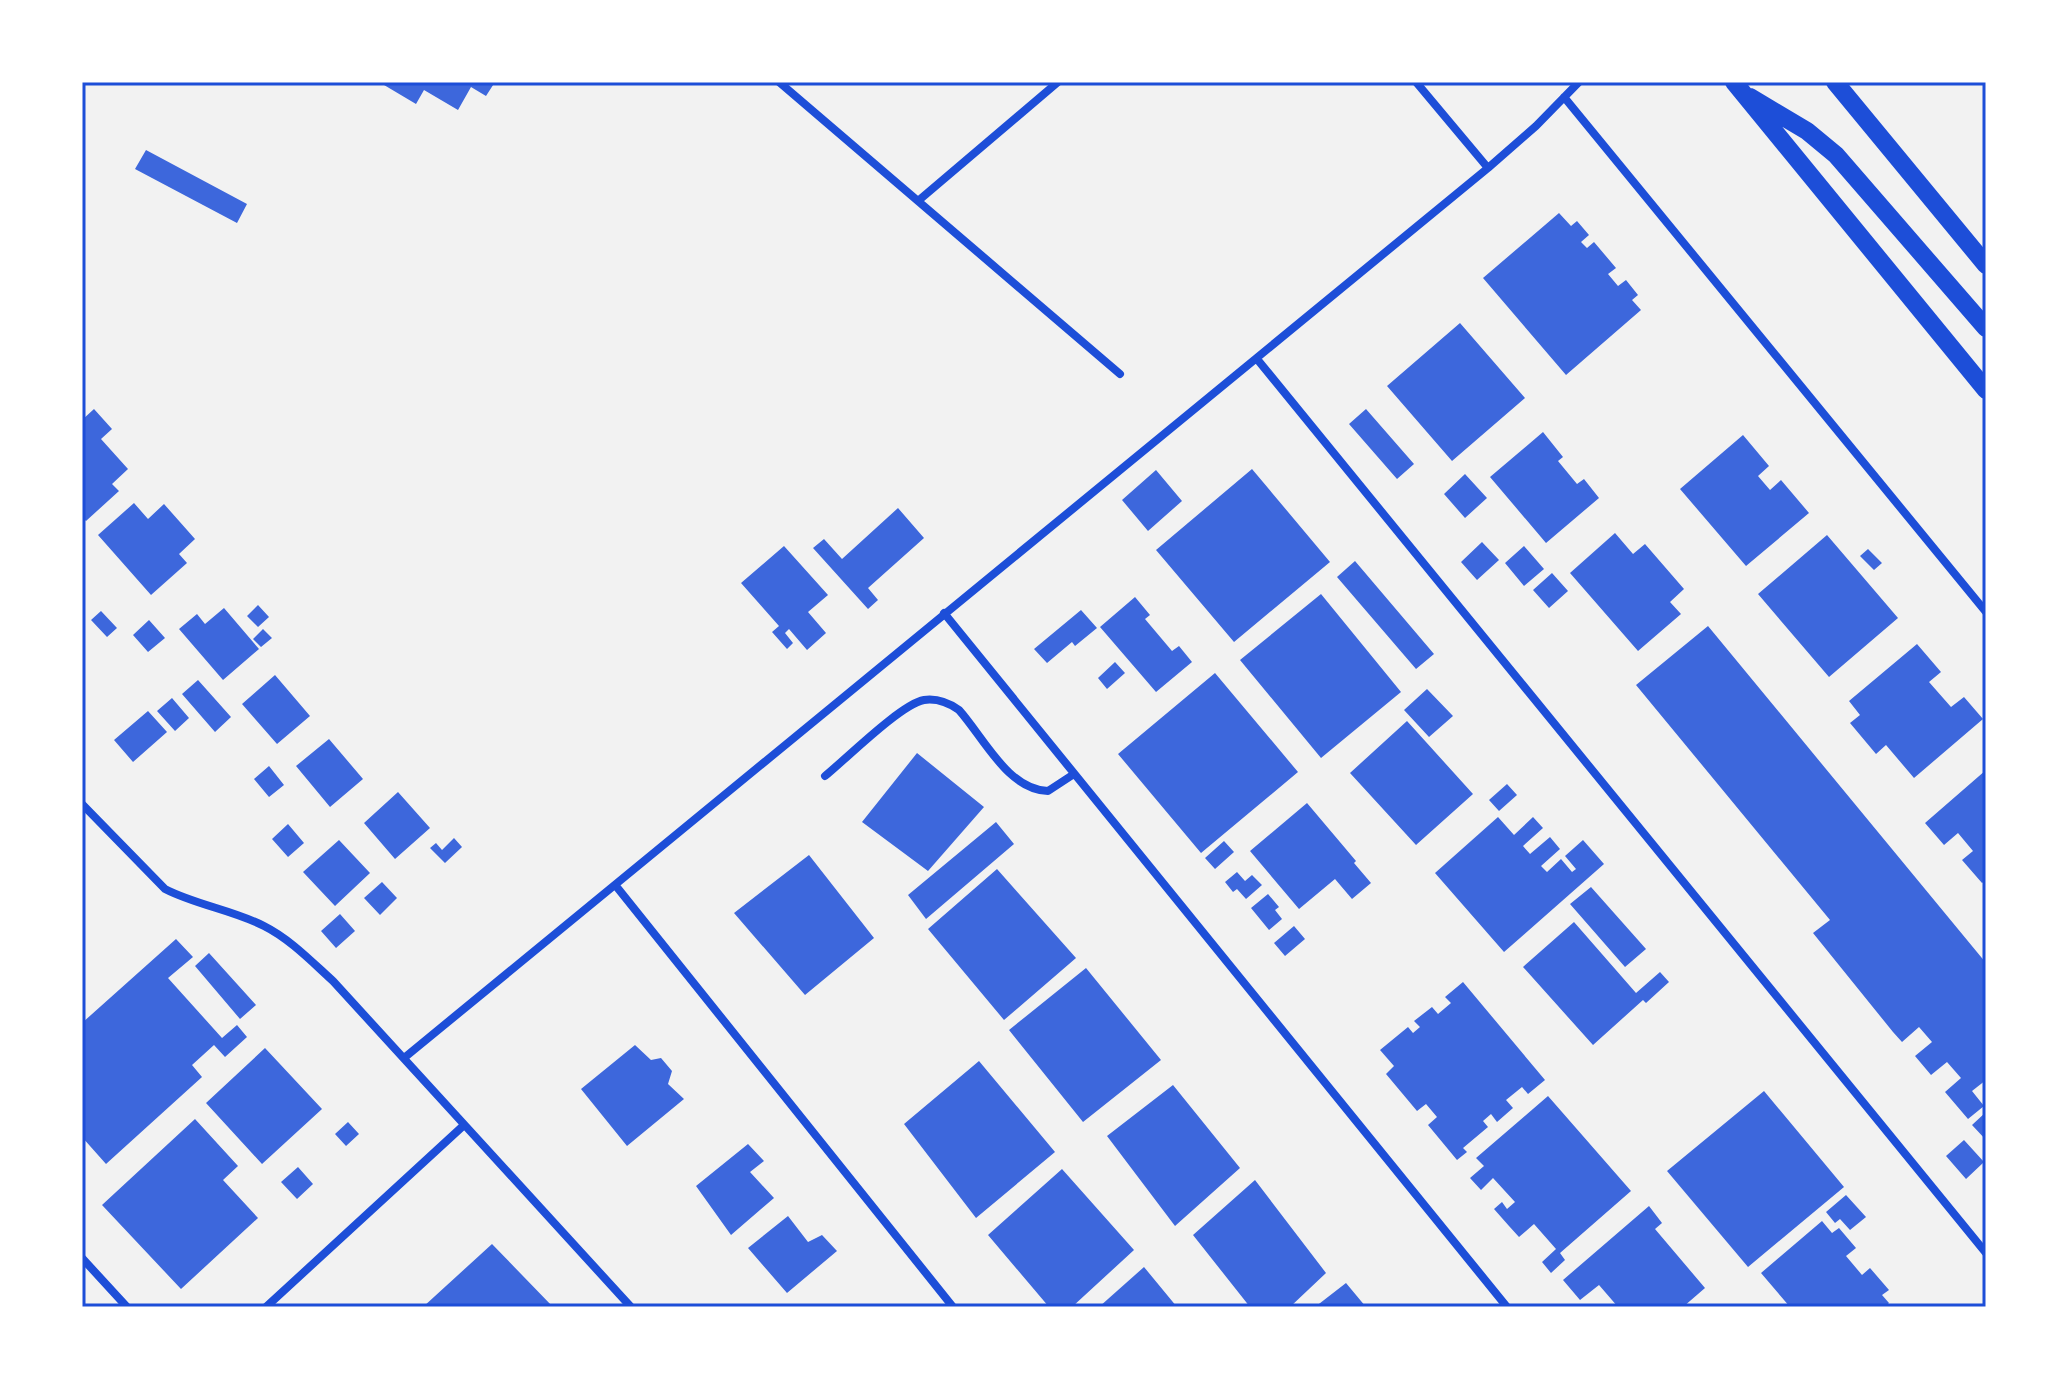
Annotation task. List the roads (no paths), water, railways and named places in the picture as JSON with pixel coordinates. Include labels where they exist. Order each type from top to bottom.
[{"type":"main road","points":[[1835,82],[1986,265]]},
{"type":"main road","points":[[1739,88],[1777,111],[1836,155],[1986,328]]},
{"type":"main road","points":[[1739,88],[1986,390]]},
{"type":"street","points":[[779,82],[1120,374]]},
{"type":"street","points":[[918,201],[1058,82]]},
{"type":"street","points":[[1416,82],[1488,168]]},
{"type":"street","points":[[404,1058],[1488,168],[1579,82]]},
{"type":"street","points":[[1564,97],[1986,612]]},
{"type":"street","points":[[1257,359],[1986,1253]]},
{"type":"street","points":[[944,613],[1507,1307]]},
{"type":"street","points":[[825,776],[904,710],[926,700],[950,703],[959,710],[1012,776],[1027,788],[1048,791],[1074,774]]},
{"type":"street","points":[[82,804],[165,889],[182,898],[264,926],[333,981],[631,1307]]},
{"type":"street","points":[[616,886],[953,1307]]},
{"type":"street","points":[[266,1307],[463,1126]]},
{"type":"street","points":[[82,1258],[127,1307]]}]
